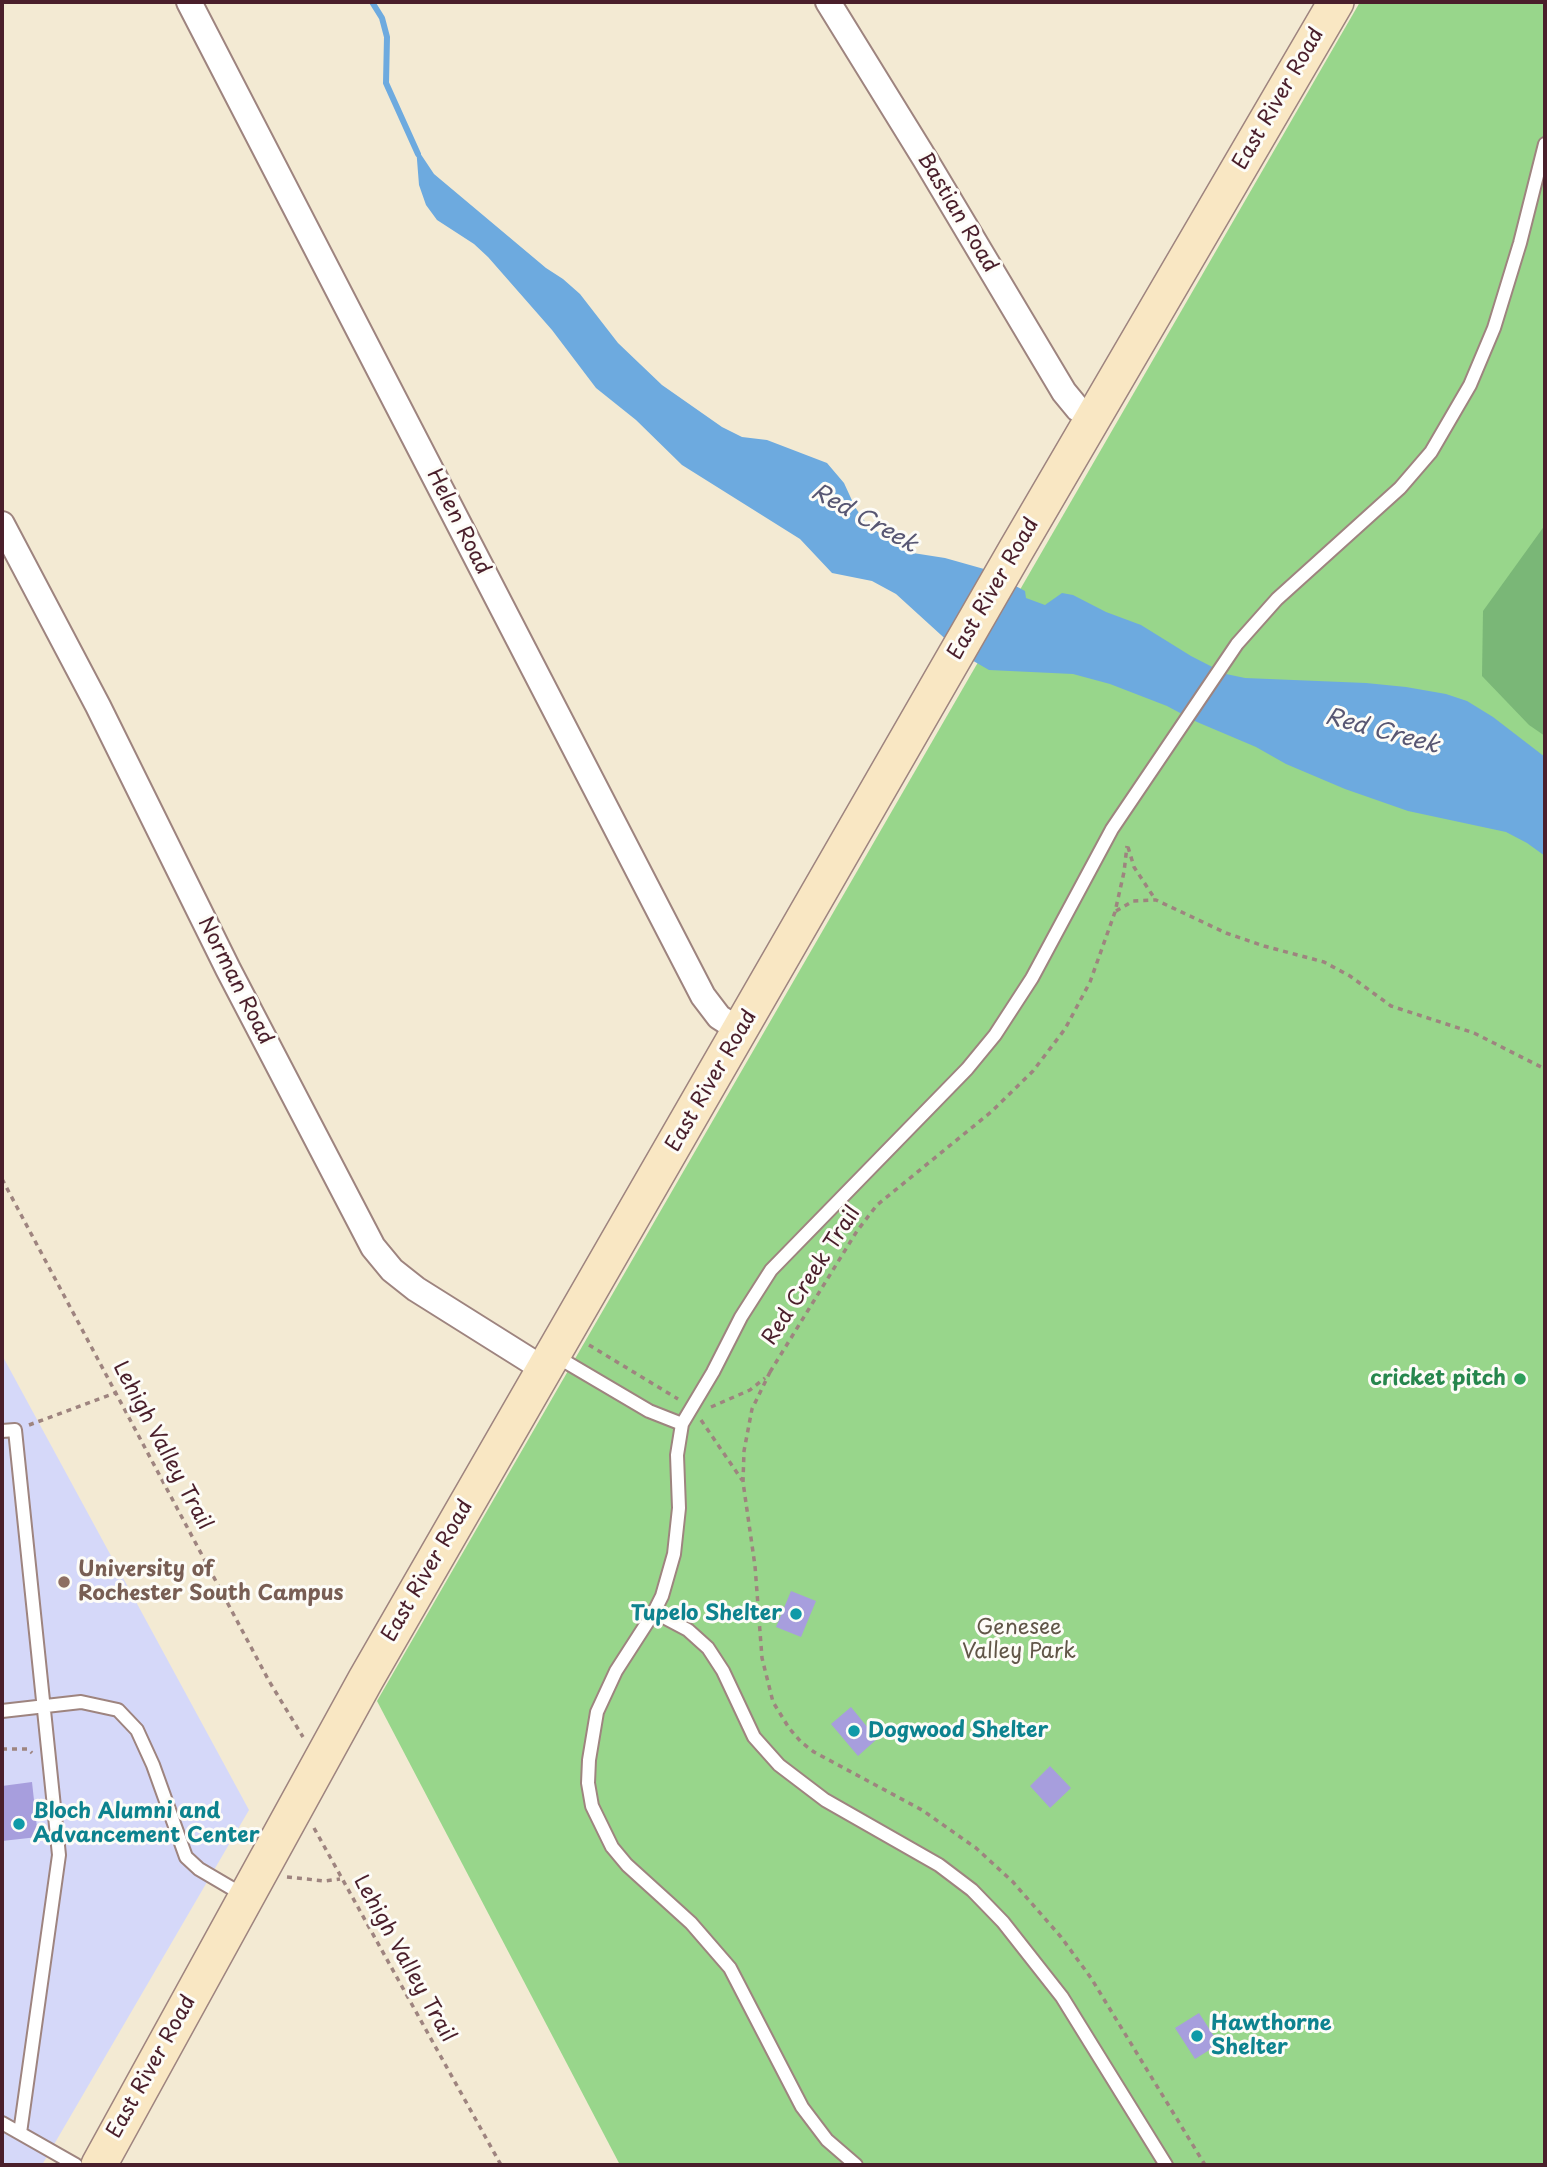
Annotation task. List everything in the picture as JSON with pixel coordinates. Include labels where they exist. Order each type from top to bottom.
[{"type":"street","name":"Helen Road","points":[[189,2],[703,996],[719,1017],[741,1031]]},
{"type":"street","name":"Bastian Road","points":[[828,2],[1064,392],[1078,409],[1093,419]]},
{"type":"street","name":"East River Road","points":[[99,2165],[366,1679],[939,683],[1336,2]]},
{"type":"street","name":"Norman Road","points":[[2,524],[93,695],[222,956],[373,1247],[392,1270],[416,1289],[550,1363]]},
{"type":"lane","points":[[856,2165],[827,2140],[802,2107],[730,1968],[691,1923],[619,1856],[601,1828],[592,1805],[588,1783],[589,1760],[597,1712],[615,1671],[654,1612],[668,1575],[678,1531],[677,1455],[682,1424],[741,1317],[771,1270],[967,1069],[995,1035],[1032,978],[1112,829],[1227,657],[1277,599],[1400,488],[1443,433],[1470,385],[1494,328],[1517,254],[1545,144]]},
{"type":"lane","points":[[550,1363],[682,1424]]},
{"type":"lane","points":[[8,1430],[45,1707],[59,1855],[20,2133]]},
{"type":"lane","points":[[654,1612],[688,1630],[708,1648],[723,1671],[754,1737],[787,1772],[825,1800],[939,1865],[972,1890],[1003,1922],[1062,1997],[1166,2165]]},
{"type":"lane","points":[[2,1711],[81,1702],[118,1710],[137,1730],[153,1765],[186,1857],[199,1869],[251,1885]]},
{"type":"lane","points":[[2,2123],[76,2165]]},
{"type":"path","points":[[1112,829],[1124,838],[1134,867],[1150,895],[1156,900],[1226,933],[1272,949],[1324,962],[1350,976],[1391,1006],[1474,1033],[1545,1069]]},
{"type":"path","name":"Red Creek Trail","points":[[691,1407],[705,1409],[733,1399],[750,1390],[770,1372],[849,1242],[877,1205],[991,1112],[1020,1085],[1056,1042],[1083,998],[1115,912],[1127,846]]},
{"type":"path","points":[[1115,912],[1133,901],[1156,900]]},
{"type":"path","name":"Lehigh Valley Trail","points":[[2,1179],[269,1681],[319,1762]]},
{"type":"path","points":[[587,1344],[691,1407],[743,1482]]},
{"type":"path","points":[[770,1372],[752,1409],[744,1451],[743,1482],[755,1566],[765,1674],[773,1702],[789,1728],[814,1752],[903,1799],[940,1822],[976,1848],[1013,1882],[1061,1937],[1091,1978],[1205,2165]]},
{"type":"path","points":[[8,1430],[115,1393]]},
{"type":"path","name":"Lehigh Valley Trail","points":[[312,1824],[340,1879],[501,2165]]},
{"type":"path","points":[[251,1885],[340,1879]]},
{"type":"shaded area","name":"University of Rochester South Campus","points":[[2,1355],[249,1810],[42,2165],[2,2165]]},
{"type":"green space","name":"Genesee Valley Park","points":[[1360,2],[1545,2],[1545,2165],[620,2165],[377,1701]]},
{"type":"green space","points":[[1545,525],[1545,736],[1529,725],[1482,676],[1483,611]]},
{"type":"water","points":[[416,147],[434,174],[580,294],[618,343],[662,385],[722,427],[742,437],[767,440],[827,463],[844,483],[868,526],[913,553],[945,558],[984,569],[1025,591],[1026,598],[1045,605],[1062,593],[1073,595],[1106,612],[1141,625],[1226,674],[1245,678],[1406,687],[1446,694],[1467,701],[1493,717],[1545,757],[1545,856],[1506,832],[1408,811],[1345,789],[1286,764],[1256,747],[1167,706],[1110,684],[1073,674],[989,670],[963,655],[896,594],[872,581],[832,573],[800,539],[682,465],[636,420],[596,388],[552,330],[488,257],[474,244],[437,220],[426,205],[419,185]]},
{"type":"building","name":"Tupelo Shelter","points":[[791,1591],[816,1601],[801,1637],[776,1627]]},
{"type":"building","name":"Dogwood Shelter","points":[[851,1707],[877,1739],[858,1756],[831,1724]]},
{"type":"building","points":[[1050,1766],[1071,1788],[1050,1808],[1030,1786]]},
{"type":"building","name":"Bloch Alumni and Advancement Center","points":[[32,1782],[38,1837],[2,1841],[2,1786]]},
{"type":"building","name":"Hawthorne Shelter","points":[[1199,2013],[1219,2044],[1195,2059],[1175,2028]]},
{"type":"waterway","name":"Red Creek","points":[[372,2],[382,18],[387,37],[386,83],[418,154]]},
{"type":"place","name":"cricket pitch","points":[[1520,1379]]},
{"type":"place","name":"University of Rochester South Campus","points":[[64,1582]]},
{"type":"place","name":"Tupelo Shelter","points":[[796,1614]]},
{"type":"place","name":"Dogwood Shelter","points":[[854,1731]]},
{"type":"place","name":"Bloch Alumni and Advancement Center","points":[[19,1824]]},
{"type":"place","name":"Hawthorne Shelter","points":[[1197,2036]]}]
